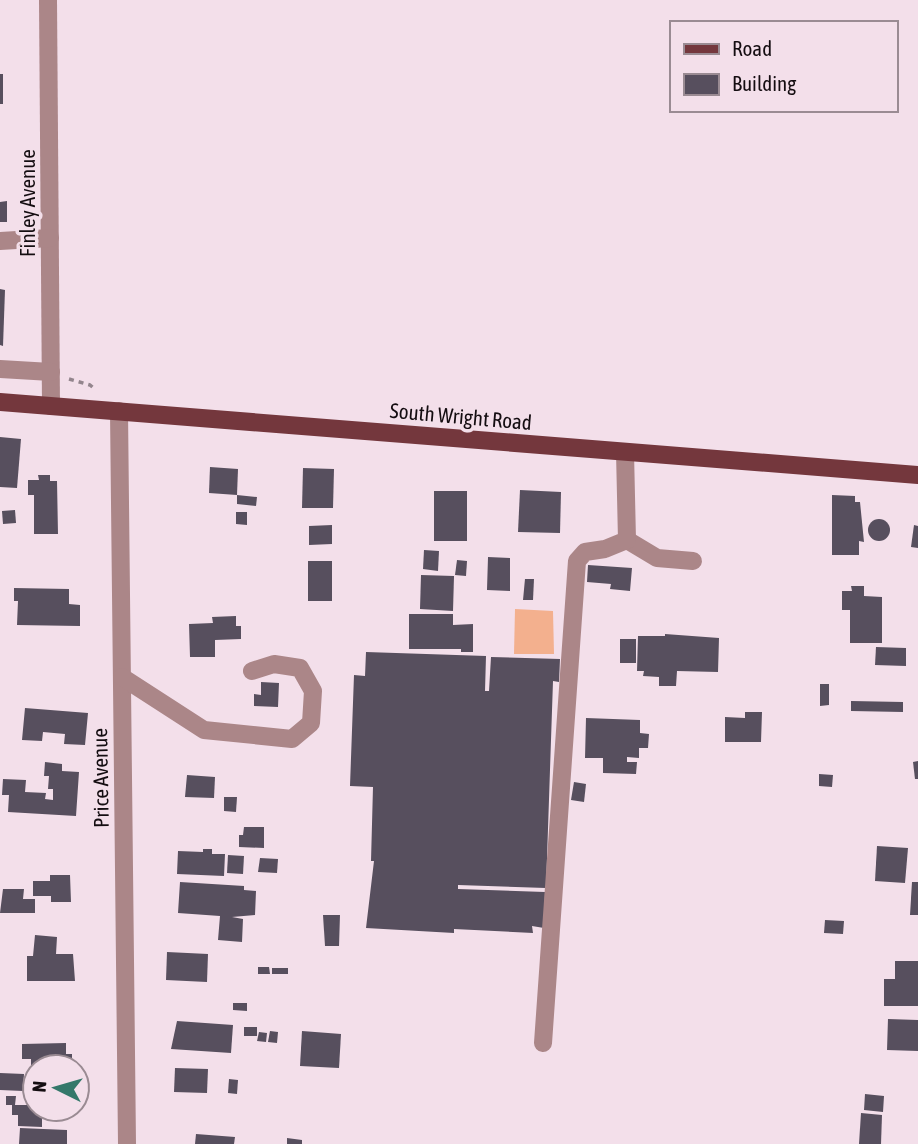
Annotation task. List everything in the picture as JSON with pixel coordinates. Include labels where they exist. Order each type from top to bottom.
[{"type":"main road","name":"South Wright Road","points":[[0,402],[918,475]]},
{"type":"street","name":"Finley Avenue","points":[[48,0],[51,406]]},
{"type":"street","points":[[0,241],[50,239]]},
{"type":"street","points":[[0,369],[51,372]]},
{"type":"street","name":"Price Avenue","points":[[119,411],[127,1144]]},
{"type":"street","points":[[625,452],[627,540]]},
{"type":"street","points":[[627,540],[657,558],[693,561]]},
{"type":"street","points":[[543,1043],[577,561],[585,552],[605,549],[627,540]]},
{"type":"street","points":[[122,677],[204,730],[292,739],[311,723],[313,691],[300,668],[274,664],[252,671]]},
{"type":"path","points":[[69,379],[90,385],[103,396]]},
{"type":"shaded area","points":[[515,609],[553,611],[554,654],[514,654]]},
{"type":"building","points":[[0,74],[3,74],[3,104],[0,104]]},
{"type":"building","points":[[7,201],[7,222],[0,222],[0,202]]},
{"type":"building","points":[[0,289],[5,290],[3,346],[0,345]]},
{"type":"building","points":[[0,437],[21,439],[17,488],[0,487]]},
{"type":"building","points":[[210,467],[238,469],[237,495],[209,493]]},
{"type":"building","points":[[303,468],[334,469],[333,508],[302,508]]},
{"type":"building","points":[[38,475],[50,475],[50,481],[57,481],[58,534],[34,534],[34,495],[28,495],[28,480],[39,480]]},
{"type":"building","points":[[520,490],[561,492],[560,533],[518,532]]},
{"type":"building","points":[[434,491],[467,491],[467,541],[434,541]]},
{"type":"building","points":[[237,495],[257,497],[256,506],[237,504]]},
{"type":"building","points":[[832,495],[855,496],[855,502],[860,502],[864,542],[859,541],[859,555],[832,555]]},
{"type":"building","points":[[15,510],[16,523],[3,524],[2,511]]},
{"type":"building","points":[[236,512],[247,512],[247,525],[236,524]]},
{"type":"building","points":[[879,519],[887,522],[890,530],[887,538],[879,541],[871,538],[868,530],[871,522]]},
{"type":"building","points":[[332,525],[332,544],[309,545],[309,526]]},
{"type":"building","points":[[914,525],[918,526],[918,548],[911,547]]},
{"type":"building","points":[[424,550],[439,551],[438,571],[423,569]]},
{"type":"building","points":[[488,557],[510,558],[510,591],[487,590]]},
{"type":"building","points":[[457,560],[467,561],[466,576],[455,575]]},
{"type":"building","points":[[308,561],[332,561],[332,601],[308,601]]},
{"type":"building","points":[[588,565],[632,568],[630,591],[610,589],[611,584],[587,582]]},
{"type":"building","points":[[421,575],[454,576],[453,611],[420,609]]},
{"type":"building","points":[[525,579],[534,579],[533,600],[523,600]]},
{"type":"building","points":[[851,586],[864,586],[864,596],[882,597],[882,643],[850,643],[850,610],[842,610],[842,591],[852,591]]},
{"type":"building","points":[[14,588],[69,589],[69,604],[80,605],[80,626],[17,625],[18,601],[14,601]]},
{"type":"building","points":[[409,614],[453,614],[453,625],[473,624],[473,652],[461,652],[461,649],[409,649]]},
{"type":"building","points":[[236,616],[236,626],[241,626],[241,639],[215,640],[215,657],[190,657],[189,624],[213,623],[212,617]]},
{"type":"building","points":[[665,634],[719,638],[718,672],[677,671],[676,686],[659,686],[659,677],[643,676],[644,671],[637,671],[638,636]]},
{"type":"building","points":[[620,639],[636,639],[636,663],[620,663]]},
{"type":"building","points":[[876,647],[906,648],[906,666],[875,665]]},
{"type":"building","points":[[366,652],[486,656],[485,691],[489,691],[491,657],[560,659],[559,682],[553,681],[546,888],[458,885],[458,889],[545,892],[544,928],[532,926],[533,933],[454,929],[454,933],[366,928],[374,861],[371,861],[373,787],[350,786],[354,675],[365,676]]},
{"type":"building","points":[[261,682],[279,683],[278,707],[254,706],[254,694],[261,695]]},
{"type":"building","points":[[820,684],[829,684],[829,705],[820,706]]},
{"type":"building","points":[[851,701],[903,702],[903,712],[851,711]]},
{"type":"building","points":[[25,708],[88,713],[85,745],[64,744],[65,734],[43,732],[42,741],[22,740]]},
{"type":"building","points":[[745,712],[762,712],[761,742],[725,742],[725,717],[745,718]]},
{"type":"building","points":[[586,718],[640,720],[640,733],[649,734],[648,748],[639,748],[639,758],[627,757],[627,762],[637,762],[636,774],[603,773],[603,758],[585,758]]},
{"type":"building","points":[[918,761],[918,779],[915,779],[913,762]]},
{"type":"building","points":[[45,762],[62,764],[62,771],[79,772],[76,816],[8,812],[9,795],[2,795],[3,779],[26,780],[25,792],[46,793],[45,799],[53,800],[53,789],[48,789],[49,776],[44,776]]},
{"type":"building","points":[[819,774],[833,775],[832,787],[819,786]]},
{"type":"building","points":[[187,775],[215,777],[214,798],[185,797]]},
{"type":"building","points":[[574,782],[586,784],[584,802],[571,800]]},
{"type":"building","points":[[224,797],[237,797],[236,812],[224,811]]},
{"type":"building","points":[[244,827],[264,827],[264,848],[239,847],[239,835],[243,835]]},
{"type":"building","points":[[877,846],[908,848],[905,883],[875,881]]},
{"type":"building","points":[[203,849],[212,849],[212,854],[225,854],[224,876],[177,874],[178,851],[203,852]]},
{"type":"building","points":[[228,855],[244,856],[243,874],[227,873]]},
{"type":"building","points":[[260,858],[278,859],[277,873],[258,872]]},
{"type":"building","points":[[50,875],[70,875],[71,902],[51,902],[51,896],[33,896],[33,881],[50,881]]},
{"type":"building","points":[[180,882],[244,886],[244,890],[256,891],[255,915],[232,917],[243,919],[242,942],[218,940],[220,916],[178,913]]},
{"type":"building","points":[[912,882],[918,882],[918,915],[910,915]]},
{"type":"building","points":[[3,889],[24,889],[23,899],[35,899],[35,913],[0,913]]},
{"type":"building","points":[[323,915],[340,915],[339,946],[325,946]]},
{"type":"building","points":[[825,920],[844,921],[843,934],[824,933]]},
{"type":"building","points":[[35,935],[57,937],[56,954],[73,954],[75,981],[27,981],[27,956],[33,956]]},
{"type":"building","points":[[167,952],[208,954],[207,982],[166,980]]},
{"type":"building","points":[[895,961],[918,961],[918,1006],[884,1006],[884,979],[895,979]]},
{"type":"building","points":[[258,967],[269,967],[270,974],[258,974]]},
{"type":"building","points":[[272,968],[288,968],[288,974],[272,974]]},
{"type":"building","points":[[233,1003],[247,1003],[247,1011],[233,1010]]},
{"type":"building","points":[[888,1019],[918,1020],[918,1051],[887,1050]]},
{"type":"building","points":[[177,1021],[233,1025],[231,1053],[171,1049]]},
{"type":"building","points":[[244,1027],[257,1027],[257,1036],[244,1036]]},
{"type":"building","points":[[270,1031],[278,1032],[277,1043],[268,1042]]},
{"type":"building","points":[[302,1031],[341,1034],[339,1068],[300,1066]]},
{"type":"building","points":[[259,1032],[267,1033],[266,1042],[257,1041]]},
{"type":"building","points":[[66,1043],[66,1053],[22,1053],[22,1044]]},
{"type":"building","points":[[175,1068],[208,1069],[207,1093],[174,1092]]},
{"type":"building","points":[[0,1073],[21,1074],[21,1091],[0,1090]]},
{"type":"building","points":[[229,1079],[238,1080],[237,1094],[228,1093]]},
{"type":"building","points":[[865,1094],[884,1096],[883,1112],[864,1110]]},
{"type":"building","points":[[6,1096],[16,1096],[15,1105],[21,1105],[21,1123],[42,1123],[42,1127],[18,1126],[18,1115],[12,1115],[12,1105],[6,1105]]},
{"type":"building","points":[[861,1113],[882,1115],[881,1144],[859,1144]]},
{"type":"building","points":[[20,1128],[67,1130],[67,1144],[19,1144]]},
{"type":"building","points":[[196,1134],[235,1137],[234,1144],[195,1144]]},
{"type":"building","points":[[287,1138],[302,1140],[302,1144],[287,1144]]}]
